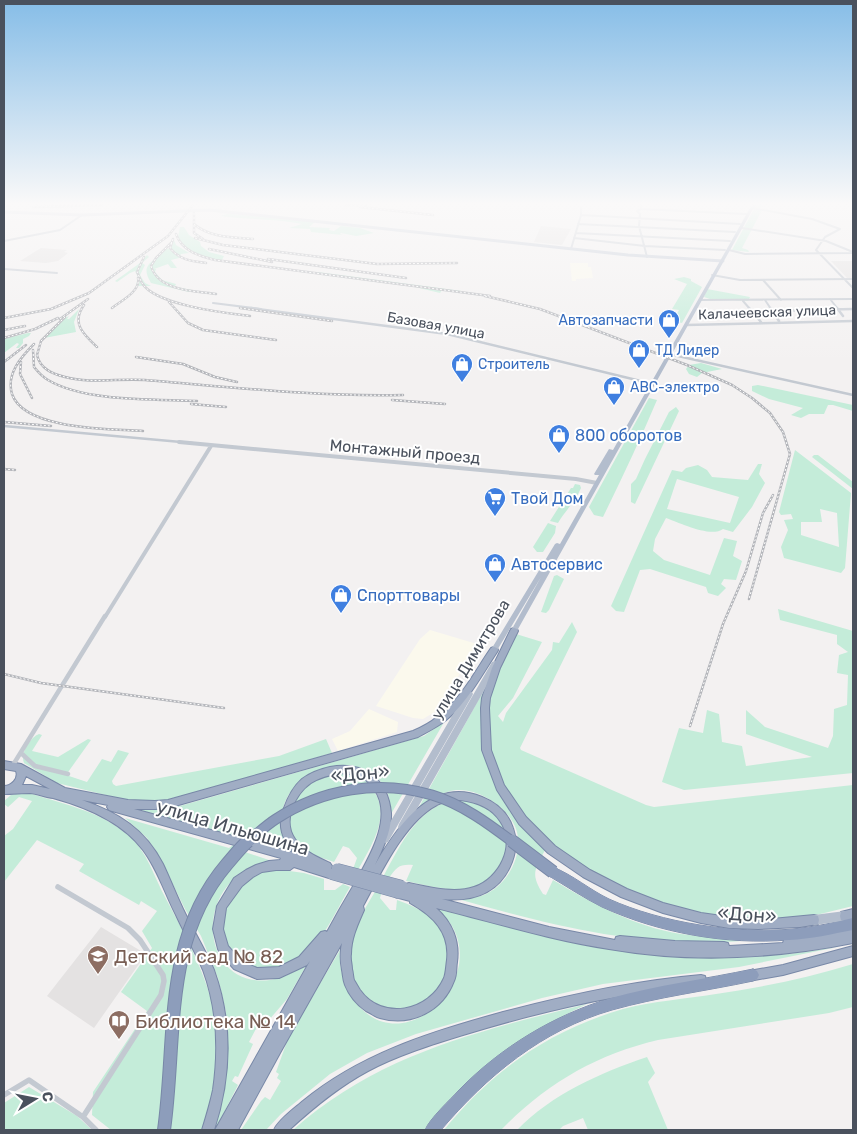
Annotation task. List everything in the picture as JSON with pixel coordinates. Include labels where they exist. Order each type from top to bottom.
[{"type":"highway","points":[[514,630],[498,662],[488,688],[485,707],[485,736],[493,770],[503,792],[526,826],[541,842],[578,869],[611,888],[649,904],[670,910],[702,918],[746,923],[814,920]]},
{"type":"highway","points":[[5,790],[25,788],[127,805],[150,806],[168,804],[414,734],[434,724],[454,709],[494,650]]},
{"type":"highway","points":[[9,765],[57,792],[107,813],[126,825],[139,837],[153,857],[208,970],[219,1006],[222,1053],[218,1095],[208,1130]]},
{"type":"highway","points":[[5,790],[17,785],[21,780],[22,772],[9,765]]},
{"type":"highway","points":[[332,870],[310,858],[293,844],[287,833],[285,818],[290,799],[300,786],[312,776],[329,770],[344,769],[359,772],[374,782],[381,791],[386,814],[379,858]]},
{"type":"highway","name":"«Дон»","points":[[164,1130],[178,975],[190,924],[202,898],[222,868],[249,839],[276,818],[321,796],[374,787],[418,791],[447,801],[477,817],[553,872],[606,902],[668,924],[731,933],[779,936],[811,932],[851,918]]},
{"type":"highway","name":"улица Ильюшина","points":[[57,792],[306,867],[332,870]]},
{"type":"highway","name":"улица Ильюшина","points":[[57,792],[404,891]]},
{"type":"highway","points":[[379,858],[416,817],[427,807],[439,800],[454,796],[471,798],[491,806],[504,817],[511,833],[511,851],[506,866],[495,881],[480,890],[466,894],[404,891]]},
{"type":"highway","name":"улица Димитрова","points":[[232,1130],[379,858]]},
{"type":"highway","points":[[306,867],[279,864],[262,868],[246,875],[230,892],[220,913],[218,933],[224,952],[236,965],[254,973],[268,974],[284,971],[303,962],[321,942],[365,883]]},
{"type":"highway","points":[[365,883],[347,943],[345,956],[348,980],[355,993],[371,1008],[388,1015],[400,1016],[419,1012],[438,998],[448,981],[454,961],[452,940],[444,924],[430,909],[404,891]]},
{"type":"highway","name":"улица Димитрова","points":[[220,1130],[365,883]]},
{"type":"highway","points":[[404,891],[558,930],[626,942],[682,946],[745,947],[803,942],[853,930]]},
{"type":"highway","points":[[404,891],[557,934],[609,944],[657,950],[715,952],[765,950],[808,946],[853,938]]},
{"type":"highway","points":[[432,1130],[466,1091],[488,1072],[517,1049],[558,1025],[618,1003],[811,963],[853,951]]},
{"type":"highway","points":[[280,1130],[310,1103],[350,1075],[428,1040],[507,1017],[599,994],[686,981],[753,975]]},
{"type":"main road","points":[[664,258],[721,261]]},
{"type":"main road","name":"улица Димитрова","points":[[379,858],[514,630],[595,482],[723,258]]},
{"type":"main road","name":"улица Димитрова","points":[[651,383],[684,325],[701,300],[713,275]]},
{"type":"main road","name":"улица Димитрова","points":[[379,858],[494,650],[595,482]]},
{"type":"main road","points":[[814,920],[851,918]]},
{"type":"street","points":[[824,258],[853,288]]},
{"type":"street","points":[[4,269],[58,273]]},
{"type":"street","points":[[713,275],[740,280],[853,279]]},
{"type":"street","points":[[763,280],[781,300]]},
{"type":"street","points":[[701,300],[743,301],[853,298]]},
{"type":"street","points":[[830,299],[842,316]]},
{"type":"street","points":[[766,300],[779,321]]},
{"type":"street","points":[[743,301],[761,322]]},
{"type":"street","name":"Базовая улица","points":[[213,302],[447,334],[651,383]]},
{"type":"street","points":[[772,311],[853,309]]},
{"type":"street","name":"Калачеевская улица","points":[[684,325],[853,320]]},
{"type":"street","points":[[669,354],[853,395]]},
{"type":"street","name":"Монтажный проезд","points":[[4,426],[595,482]]},
{"type":"street","points":[[9,765],[21,753],[65,678],[211,446]]},
{"type":"street","points":[[21,753],[35,766],[68,774]]},
{"type":"street","points":[[58,887],[128,928],[140,940],[163,975],[164,981],[161,995],[83,1117]]},
{"type":"street","points":[[4,1095],[29,1080],[83,1117],[96,1130]]},
{"type":"shaded area","points":[[25,258],[62,258],[58,261],[46,263],[20,261]]},
{"type":"shaded area","points":[[831,261],[853,261],[853,278],[847,278]]},
{"type":"shaded area","points":[[570,263],[588,263],[588,267],[591,267],[593,278],[572,281]]},
{"type":"shaded area","points":[[430,630],[477,644],[448,694],[451,697],[443,707],[423,719],[413,718],[376,706],[420,639]]},
{"type":"shaded area","points":[[369,709],[398,722],[397,732],[338,751],[332,739],[350,731]]},
{"type":"shaded area","name":"Детский сад № 82","points":[[101,927],[146,954],[94,1028],[47,996]]},
{"type":"green space","points":[[144,258],[148,258],[142,263],[145,265],[140,275],[145,283],[151,286],[136,286],[138,277],[135,271],[117,282],[115,281]]},
{"type":"green space","points":[[156,258],[179,258],[171,260],[177,268],[171,268],[168,264],[154,269],[156,269],[155,272],[162,280],[176,284],[175,286],[177,287],[192,290],[189,292],[151,283],[147,275],[149,264]]},
{"type":"green space","points":[[205,258],[223,258],[222,260]]},
{"type":"green space","points":[[318,272],[462,291],[461,293],[442,290],[440,293],[415,287],[317,274]]},
{"type":"green space","points":[[684,277],[691,279],[691,281],[702,287],[682,323],[673,321],[679,310],[672,309],[687,284],[674,279]]},
{"type":"green space","points":[[707,289],[750,297],[748,301],[710,299],[704,297]]},
{"type":"green space","points":[[79,309],[74,322],[76,332],[44,338],[65,318],[69,316],[67,319],[69,319]]},
{"type":"green space","points":[[31,333],[23,339],[23,343],[19,348],[16,348],[19,344],[17,343],[4,353],[4,339]]},
{"type":"green space","points":[[701,363],[722,369],[702,373],[697,377],[689,374],[686,369],[689,365]]},
{"type":"green space","points":[[758,385],[853,405],[853,411],[828,405],[824,414],[809,414],[801,418],[791,415],[803,408],[769,399],[752,391],[752,386]]},
{"type":"green space","points":[[649,398],[657,400],[624,473],[603,517],[594,515],[589,507]]},
{"type":"green space","points":[[676,407],[679,411],[635,504],[631,502],[631,484],[636,479],[669,412]]},
{"type":"green space","points":[[795,450],[851,493],[845,568],[841,573],[784,558],[781,547],[788,530],[784,520],[793,519],[791,514],[781,515],[779,512]],"holes":[[[820,509],[837,513],[839,547],[801,535],[801,522],[822,522]]]},
{"type":"green space","points":[[818,455],[853,482],[853,489],[812,457]]},
{"type":"green space","points":[[758,464],[762,464],[759,474],[765,483],[752,507],[733,532],[723,529],[711,532],[703,531],[666,518],[655,539],[653,551],[664,560],[710,575],[724,538],[737,541],[733,556],[742,561],[736,580],[724,579],[721,584],[726,588],[718,596],[708,593],[706,587],[650,569],[640,570],[624,612],[616,611],[611,606],[672,470],[682,472],[686,468],[698,465],[707,470],[712,477],[748,480]],"holes":[[[677,479],[739,497],[730,523],[667,509]]]},
{"type":"green space","points":[[575,484],[580,485],[581,488],[573,502],[558,523],[550,521],[571,488]]},
{"type":"green space","points":[[548,523],[556,526],[555,533],[543,552],[537,552],[533,547]]},
{"type":"green space","points":[[557,575],[564,579],[549,610],[546,613],[541,612],[554,576]]},
{"type":"green space","points":[[778,609],[853,631],[853,773],[684,790],[662,782],[679,728],[703,733],[707,710],[719,714],[722,742],[742,746],[746,766],[812,757],[746,734],[746,710],[765,727],[828,748],[833,736],[834,709],[847,705],[848,675],[837,673],[839,655],[848,652],[837,644],[837,635],[780,620]]},
{"type":"green space","points":[[572,622],[577,632],[520,748],[521,750],[654,807],[853,785],[853,906],[812,916],[743,919],[702,914],[652,902],[570,860],[531,825],[503,784],[490,746],[489,707],[493,686],[497,672],[516,634],[542,642],[513,698],[498,716],[503,722],[506,713],[552,650],[553,642],[559,643]]},
{"type":"green space","points":[[484,690],[481,729],[483,747],[494,778],[506,801],[519,821],[545,850],[535,872],[536,881],[543,894],[546,895],[553,880],[614,913],[647,926],[681,934],[750,940],[713,943],[676,942],[603,934],[566,927],[458,899],[485,895],[495,889],[511,870],[518,846],[516,828],[511,819],[487,797],[466,790],[456,790],[440,795],[419,807]]},
{"type":"green space","points":[[443,724],[391,814],[387,791],[377,778],[364,770],[350,766],[334,766],[319,770],[305,778],[293,789],[285,802],[282,816],[285,829],[298,855],[136,811],[180,806],[424,736]]},
{"type":"green space","points":[[39,734],[42,735],[32,751],[58,757],[88,739],[91,740],[66,775],[87,782],[102,759],[111,762],[118,750],[129,753],[112,781],[116,786],[279,756],[326,739],[332,753],[167,801],[134,802],[57,783],[24,763],[23,755],[26,747]]},
{"type":"green space","points":[[346,772],[359,776],[368,784],[379,801],[381,811],[377,831],[358,870],[353,869],[357,858],[349,848],[343,846],[334,862],[316,856],[300,846],[293,837],[290,826],[293,805],[305,786],[313,779],[323,775]]},
{"type":"green space","points":[[26,792],[77,808],[113,824],[132,838],[148,861],[198,964],[213,1007],[217,1038],[216,1069],[211,1100],[203,1130],[111,1130],[92,1115],[93,1092],[147,1011],[121,992],[152,948],[142,931],[157,911],[141,901],[139,905],[79,871],[84,864],[37,840],[4,882],[4,836],[13,829],[32,801],[19,797],[8,807],[4,804],[4,801],[11,795]]},
{"type":"green space","points":[[461,799],[481,804],[491,810],[498,815],[506,829],[508,837],[506,854],[495,874],[490,879],[476,887],[466,889],[435,887],[406,881],[413,865],[399,867],[389,878],[383,877],[413,827],[423,817],[434,808],[446,802]]},
{"type":"green space","points":[[125,818],[229,848],[233,845],[245,852],[272,861],[245,871],[227,887],[216,907],[213,929],[217,950],[228,967],[246,978],[275,979],[306,966],[287,999],[263,1027],[258,1025],[249,1042],[253,1044],[238,1077],[235,1076],[232,1081],[238,1085],[215,1130],[213,1130],[218,1114],[227,1042],[226,1012],[218,978],[201,936],[185,909],[158,854],[147,838]]},
{"type":"green space","points":[[275,869],[304,873],[324,879],[324,890],[335,890],[343,884],[350,887],[325,931],[313,948],[306,954],[294,962],[280,967],[252,966],[238,959],[229,948],[224,934],[224,919],[229,903],[237,889],[253,876]]},
{"type":"green space","points":[[376,890],[382,891],[380,898],[390,910],[396,910],[397,900],[424,913],[439,926],[447,943],[448,954],[442,982],[428,1000],[410,1009],[390,1009],[372,1001],[357,986],[350,965],[354,932]]},
{"type":"green space","points":[[432,905],[543,935],[715,957],[789,954],[838,947],[739,967],[603,984],[542,998],[416,1034],[367,1053],[330,1074],[281,1114],[266,1130],[241,1130],[261,1101],[265,1097],[270,1100],[281,1081],[277,1078],[279,1074],[276,1072],[289,1036],[340,950],[340,965],[349,992],[357,1004],[379,1020],[402,1023],[424,1015],[443,999],[456,977],[460,952],[453,927]]},
{"type":"green space","points":[[853,964],[853,1007],[829,1013],[658,1040],[635,1046],[573,1073],[536,1099],[501,1130],[444,1130],[482,1089],[523,1056],[546,1041],[596,1018],[634,1006],[768,985],[819,974]]},
{"type":"green space","points":[[587,1004],[518,1042],[498,1057],[459,1090],[424,1130],[293,1130],[326,1104],[360,1082],[395,1064],[431,1049],[507,1024]]},
{"type":"green space","points":[[647,1057],[655,1073],[648,1082],[668,1130],[588,1130],[583,1118],[563,1126],[559,1130],[517,1130],[561,1095],[612,1070]]},
{"type":"green space","points":[[29,1087],[77,1116],[92,1130],[4,1130],[4,1103]]},
{"type":"railway","points":[[4,318],[51,309],[89,293],[138,258]]},
{"type":"railway","points":[[144,258],[137,272],[142,283],[149,291],[192,307],[250,316]]},
{"type":"railway","points":[[156,258],[151,266],[161,281],[178,288],[216,294]]},
{"type":"railway","points":[[184,258],[206,263]]},
{"type":"railway","points":[[209,258],[490,296]]},
{"type":"railway","points":[[252,258],[272,262]]},
{"type":"railway","points":[[328,258],[377,264],[457,263]]},
{"type":"railway","points":[[268,259],[406,278]]},
{"type":"railway","points":[[112,308],[133,291],[138,283],[138,278]]},
{"type":"railway","points":[[485,296],[540,309],[687,365],[732,385],[770,413],[783,432],[790,454],[749,599]]},
{"type":"railway","points":[[60,319],[88,299]]},
{"type":"railway","points":[[169,302],[188,323],[203,330],[276,340]]},
{"type":"railway","points":[[84,305],[80,311],[80,328],[97,347]]},
{"type":"railway","points":[[240,308],[332,321]]},
{"type":"railway","points":[[65,317],[41,341],[37,355],[44,367],[65,377],[85,380],[145,380],[306,393],[403,395]]},
{"type":"railway","points":[[4,338],[35,329],[58,318]]},
{"type":"railway","points":[[4,330],[25,326]]},
{"type":"railway","points":[[34,344],[16,366],[11,380],[12,394],[20,406],[33,415],[50,421],[91,428],[143,431]]},
{"type":"railway","points":[[4,362],[26,345]]},
{"type":"railway","points":[[33,350],[34,367],[46,379],[63,387],[100,396],[197,401]]},
{"type":"railway","points":[[136,357],[183,364],[215,377],[237,382]]},
{"type":"railway","points":[[21,362],[20,374],[32,398]]},
{"type":"railway","points":[[392,400],[445,404]]},
{"type":"railway","points":[[191,404],[226,407]]},
{"type":"railway","points":[[4,422],[51,426]]},
{"type":"railway","points":[[4,469],[15,470]]},
{"type":"railway","points":[[690,726],[723,624],[746,571],[763,513],[773,495]]},
{"type":"railway","points":[[4,674],[41,683],[224,708]]},
{"type":"place","name":"Автозапчасти","points":[[669,339]]},
{"type":"place","name":"ТД Лидер","points":[[639,369]]},
{"type":"place","name":"Строитель","points":[[462,383]]},
{"type":"place","name":"АВС-электро","points":[[614,406]]},
{"type":"place","name":"800 оборотов","points":[[559,454]]},
{"type":"place","name":"Твой Дом","points":[[495,517]]},
{"type":"place","name":"Автосервис","points":[[495,583]]},
{"type":"place","name":"Спорттовары","points":[[341,614]]},
{"type":"place","name":"Детский сад № 82","points":[[98,975]]},
{"type":"place","name":"Библиотека № 14","points":[[119,1040]]}]
